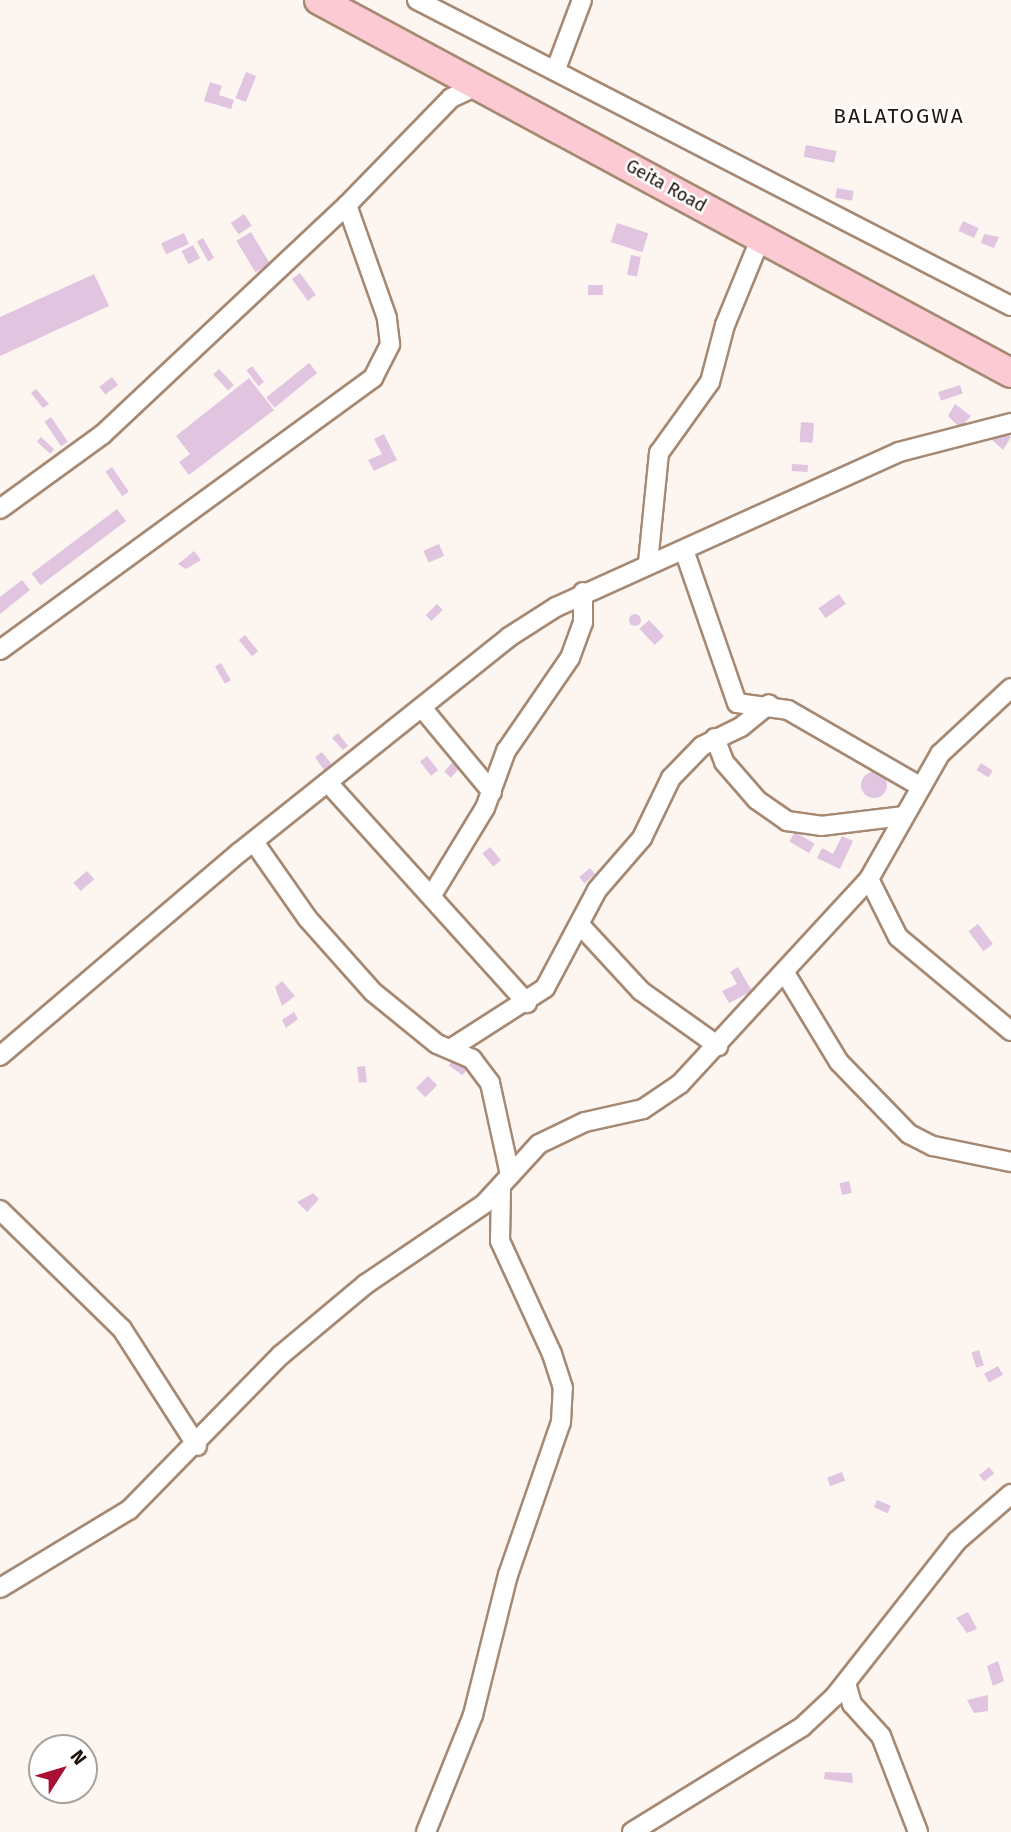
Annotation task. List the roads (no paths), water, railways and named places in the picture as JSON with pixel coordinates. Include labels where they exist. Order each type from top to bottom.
[{"type":"highway","name":"Geita Road","points":[[319,0],[481,84],[1011,373]]},
{"type":"street","points":[[417,0],[556,69],[1011,306]]},
{"type":"street","points":[[556,69],[582,0]]},
{"type":"street","points":[[0,509],[102,435],[347,205],[451,98],[481,84]]},
{"type":"street","points":[[0,650],[379,371],[390,344],[387,318],[347,205]]},
{"type":"street","points":[[648,564],[659,453],[710,382],[725,325],[759,242],[767,242]]},
{"type":"street","points":[[0,1056],[254,842],[330,785],[509,637],[583,592],[684,550],[899,452],[1011,423]]},
{"type":"street","points":[[684,550],[737,703],[769,704],[918,785]]},
{"type":"street","points":[[432,895],[492,792],[506,751],[570,658],[583,623],[583,592]]},
{"type":"street","points":[[0,1588],[129,1510],[197,1446],[314,1326],[505,1182],[556,1132],[658,1101],[719,1046],[869,879],[918,785],[975,716],[1011,688]]},
{"type":"street","points":[[450,1049],[527,1003],[545,988],[581,926],[597,890],[642,838],[671,778],[715,738],[769,704]]},
{"type":"street","points":[[423,709],[492,792]]},
{"type":"street","points":[[715,738],[724,762],[757,800],[787,821],[821,825],[904,816]]},
{"type":"street","points":[[330,785],[527,1003]]},
{"type":"street","points":[[254,842],[308,919],[373,992],[402,1020],[472,1059],[490,1083],[505,1125],[505,1182],[500,1241],[552,1354],[562,1388],[561,1422],[508,1576],[473,1715],[426,1832]]},
{"type":"street","points":[[869,879],[898,937],[1011,1031]]},
{"type":"street","points":[[581,926],[641,991],[719,1046]]},
{"type":"street","points":[[785,972],[839,1062],[909,1135],[933,1146],[1011,1162]]},
{"type":"street","points":[[0,1210],[122,1329],[197,1446]]},
{"type":"street","points":[[632,1832],[802,1727],[846,1683],[957,1541],[1011,1494]]},
{"type":"street","points":[[846,1683],[852,1704],[881,1736],[918,1832]]},
{"type":"district","name":"BALATOGWA","points":[[899,116]]}]
